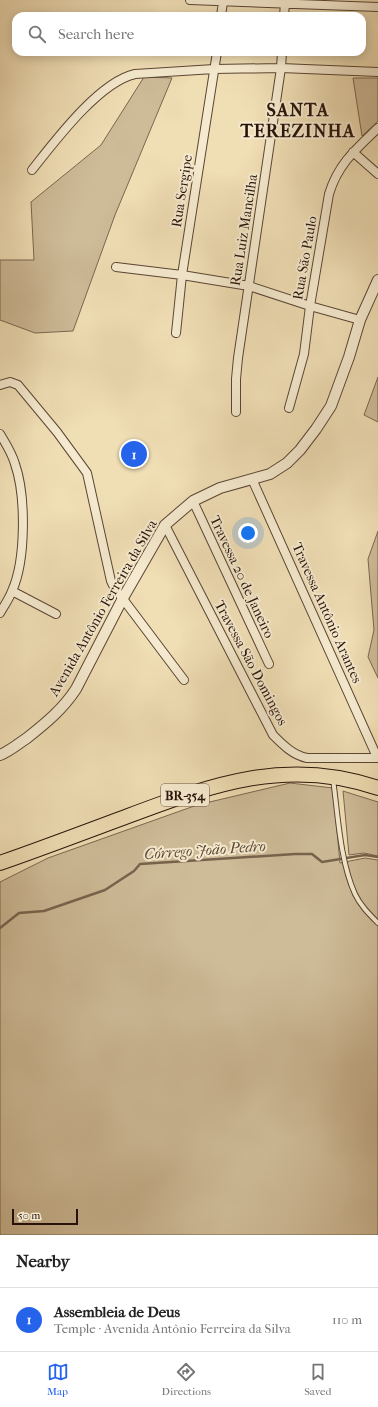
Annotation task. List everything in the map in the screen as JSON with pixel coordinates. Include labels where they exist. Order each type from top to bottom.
[{"type":"highway","name":"BR-354","points":[[0,863],[183,795],[230,782],[278,774],[309,774],[332,777],[378,788]]},
{"type":"street","points":[[190,0],[378,7]]},
{"type":"street","points":[[222,12],[223,2]]},
{"type":"street","points":[[284,12],[285,3]]},
{"type":"street","name":"Rua Sergipe","points":[[176,333],[182,275],[216,56]]},
{"type":"street","name":"Rua Luiz Mancilha","points":[[236,412],[236,379],[282,56]]},
{"type":"street","points":[[32,170],[52,144],[99,94],[125,76],[135,74],[281,68],[378,72]]},
{"type":"street","name":"Rua São Paulo","points":[[289,408],[304,354],[310,306],[329,194],[340,168],[353,152],[378,128]]},
{"type":"street","points":[[353,152],[378,174]]},
{"type":"street","points":[[116,267],[182,275],[249,286],[310,306],[360,320]]},
{"type":"street","name":"Avenida Antônio Ferreira da Silva","points":[[0,755],[8,751],[55,716],[68,702],[123,598],[165,525],[193,501],[220,488],[270,474],[287,463],[300,450],[331,406],[360,320],[378,280]]},
{"type":"street","points":[[0,385],[10,382],[18,385],[57,432],[87,473],[108,574],[114,587],[184,680]]},
{"type":"street","points":[[0,434],[9,447],[16,465],[22,504],[23,535],[19,571],[12,591],[0,613]]},
{"type":"street","name":"Travessa Antônio Arantes","points":[[252,479],[378,758]]},
{"type":"street","name":"Travessa 20 de Janeiro","points":[[193,501],[269,664]]},
{"type":"street","name":"Travessa São Domingos","points":[[165,525],[273,735],[282,744],[299,756],[307,758],[378,758]]},
{"type":"street","points":[[12,591],[56,614]]},
{"type":"lane","points":[[332,777],[341,843],[348,873],[355,895],[367,912],[378,923]]},
{"type":"shaded area","points":[[144,77],[172,78],[115,215],[73,331],[35,333],[0,320],[0,260],[34,260],[31,202],[101,145]]},
{"type":"shaded area","points":[[353,78],[378,78],[378,121],[362,136]]},
{"type":"shaded area","points":[[378,377],[378,422],[364,415]]},
{"type":"shaded area","points":[[378,531],[378,678],[368,657],[374,630],[368,559]]},
{"type":"shaded area","points":[[290,783],[333,788],[340,863],[365,858],[378,860],[378,1235],[0,1235],[0,882],[48,858],[197,805]]},
{"type":"shaded area","points":[[343,791],[378,802],[378,856],[364,853],[349,855]]},
{"type":"waterway","name":"Córrego João Pedro","points":[[0,928],[19,913],[44,911],[105,890],[134,871],[140,864],[295,854],[312,854],[322,862],[365,855],[378,857]]},
{"type":"place","name":"Assembleia de Deus","points":[[134,454]]},
{"type":"district","name":"SANTA TEREZINHA","points":[[298,120]]}]
